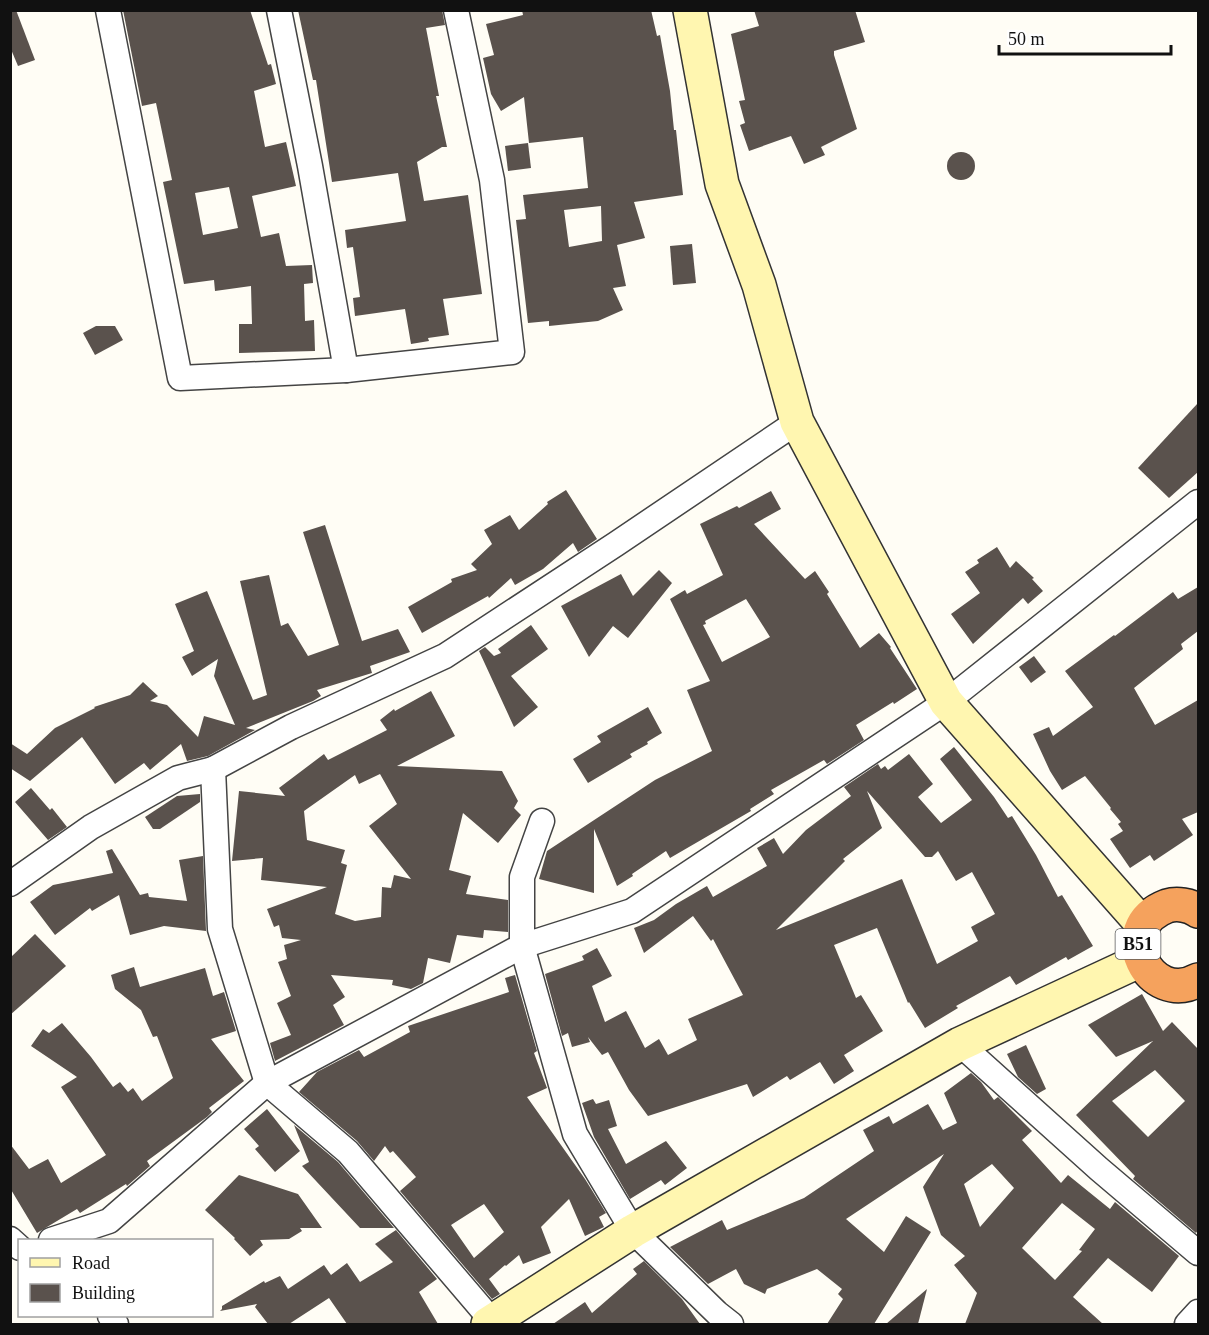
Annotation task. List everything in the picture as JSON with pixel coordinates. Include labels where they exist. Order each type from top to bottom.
[{"type":"highway","name":"B51","points":[[1190,901],[1156,911],[1143,924],[1138,948],[1141,960],[1150,974],[1164,982],[1192,987]]},
{"type":"street","points":[[108,10],[180,378],[346,370],[512,352],[492,180],[456,10]]},
{"type":"street","points":[[279,10],[310,166],[346,370]]},
{"type":"street","points":[[690,10],[722,184],[759,285],[797,422],[946,702],[1143,924]]},
{"type":"street","points":[[10,884],[91,827],[178,778],[213,769],[291,727],[445,656],[797,422]]},
{"type":"street","points":[[54,1239],[109,1221],[267,1083],[522,946],[632,911],[946,702],[1198,502]]},
{"type":"street","points":[[213,769],[220,928],[267,1083],[348,1152],[491,1323],[633,1231],[960,1044],[1141,960]]},
{"type":"street","points":[[542,821],[522,877],[522,946],[575,1134],[633,1231],[731,1324]]},
{"type":"street","points":[[960,1044],[1099,1169],[1198,1252]]},
{"type":"street","points":[[1187,1324],[1198,1312]]},
{"type":"building","points":[[10,10],[16,10],[35,60],[18,66],[10,47]]},
{"type":"building","points":[[123,10],[250,10],[268,65],[271,64],[276,84],[254,91],[265,147],[286,142],[296,186],[252,196],[261,237],[279,233],[286,266],[312,265],[313,283],[304,284],[305,321],[314,320],[315,351],[239,353],[239,324],[252,324],[251,286],[215,291],[214,280],[184,284],[163,182],[172,180],[156,103],[142,106]],"holes":[[[229,187],[238,228],[203,235],[195,193]]]},
{"type":"building","points":[[298,10],[442,10],[445,25],[426,28],[439,96],[436,96],[447,147],[442,147],[417,162],[424,201],[468,195],[482,294],[443,299],[449,335],[428,338],[429,341],[411,344],[405,309],[355,316],[353,298],[360,297],[353,247],[347,248],[345,230],[406,221],[398,173],[332,182],[316,80],[313,80]]},
{"type":"building","points":[[522,10],[651,10],[657,36],[660,35],[674,130],[676,130],[683,195],[634,202],[645,238],[617,245],[626,286],[613,288],[623,310],[598,321],[549,326],[549,321],[528,323],[516,220],[526,219],[523,195],[588,188],[583,137],[529,143],[524,97],[501,111],[491,94],[483,58],[494,55],[486,24],[523,15]],"holes":[[[601,206],[602,241],[569,247],[564,210]]]},
{"type":"building","points":[[754,10],[855,10],[865,42],[834,51],[834,55],[857,129],[821,147],[825,155],[804,164],[791,136],[749,151],[740,125],[745,123],[739,101],[745,100],[731,34],[759,26]]},
{"type":"building","points":[[528,143],[531,168],[508,171],[505,146]]},
{"type":"building","points":[[961,152],[971,156],[975,166],[971,176],[961,180],[951,176],[947,166],[951,156]]},
{"type":"building","points":[[692,244],[696,283],[673,285],[670,246]]},
{"type":"building","points":[[96,326],[115,326],[123,340],[95,355],[83,333]]},
{"type":"building","points":[[1198,403],[1198,472],[1169,498],[1138,468]]},
{"type":"building","points":[[566,490],[597,539],[578,552],[573,543],[543,569],[515,585],[511,578],[489,598],[488,596],[422,633],[408,607],[452,582],[451,579],[477,570],[471,564],[492,544],[484,530],[510,515],[519,530],[548,504],[547,502]]},
{"type":"building","points":[[771,491],[781,509],[754,524],[805,579],[815,571],[860,648],[879,633],[891,647],[917,689],[856,725],[864,740],[827,764],[824,760],[771,790],[774,794],[750,809],[751,811],[670,858],[666,851],[617,886],[594,829],[594,893],[539,879],[547,851],[655,780],[712,751],[687,690],[710,681],[670,599],[685,590],[687,594],[723,575],[700,524],[737,506],[739,508]],"holes":[[[746,599],[770,637],[722,662],[703,625],[706,624],[705,621]]]},
{"type":"building","points":[[325,525],[362,641],[398,629],[410,652],[370,666],[372,673],[317,690],[321,696],[313,701],[246,728],[255,730],[208,756],[187,761],[181,744],[150,770],[144,763],[115,784],[82,737],[30,781],[10,768],[10,743],[27,754],[55,728],[94,707],[130,695],[143,682],[158,696],[150,701],[167,705],[198,737],[204,716],[235,725],[214,676],[218,659],[192,676],[182,657],[194,651],[175,604],[207,591],[253,700],[267,695],[240,581],[269,575],[281,626],[288,623],[308,656],[339,645],[303,532]]},
{"type":"building","points":[[997,547],[1010,568],[1016,561],[1034,578],[1032,579],[1043,591],[1028,604],[1023,598],[973,644],[951,614],[980,593],[965,572],[979,563],[977,560]]},
{"type":"building","points":[[659,570],[672,583],[628,638],[613,626],[589,657],[561,606],[621,574],[633,596]]},
{"type":"building","points":[[1198,587],[1198,631],[1181,644],[1183,649],[1134,688],[1155,725],[1198,700],[1198,812],[1182,819],[1193,835],[1154,861],[1150,855],[1130,868],[1110,839],[1123,831],[1118,824],[1121,822],[1111,808],[1085,776],[1062,790],[1050,771],[1033,734],[1049,727],[1053,736],[1093,707],[1065,671],[1173,592],[1178,599]]},
{"type":"building","points":[[531,625],[548,649],[511,676],[538,707],[514,727],[479,651],[485,647],[494,656],[501,653],[498,649]]},
{"type":"building","points":[[1034,656],[1046,672],[1031,683],[1019,667]]},
{"type":"building","points":[[431,691],[455,736],[397,766],[502,771],[518,801],[514,808],[521,815],[498,843],[463,813],[449,870],[471,876],[466,894],[508,900],[508,932],[484,930],[483,938],[457,935],[450,963],[428,958],[423,983],[411,989],[392,985],[393,980],[331,975],[345,997],[333,1005],[344,1025],[275,1061],[270,1043],[291,1035],[277,1003],[291,996],[278,962],[287,959],[284,945],[301,940],[282,938],[279,925],[274,927],[267,909],[327,887],[261,880],[263,858],[232,861],[239,791],[285,796],[279,788],[324,754],[328,760],[387,730],[380,720],[394,709],[395,711]],"holes":[[[380,774],[397,804],[369,826],[411,879],[394,875],[391,888],[382,887],[381,917],[355,921],[335,914],[347,865],[341,863],[345,850],[307,840],[304,811],[355,775],[359,784]]]},
{"type":"building","points":[[648,707],[662,733],[630,754],[632,757],[588,783],[573,759],[601,742],[597,736]]},
{"type":"building","points":[[954,747],[1008,818],[1012,816],[1058,897],[1062,895],[1093,946],[1068,960],[1066,957],[1016,985],[1010,976],[956,1006],[958,1008],[925,1028],[908,1003],[877,928],[834,945],[856,998],[861,995],[883,1031],[844,1055],[854,1071],[834,1084],[820,1062],[790,1080],[787,1076],[753,1097],[747,1084],[648,1116],[629,1090],[608,1052],[602,1055],[588,1037],[590,1042],[572,1047],[568,1033],[562,1036],[545,974],[584,960],[582,956],[597,948],[612,976],[592,986],[605,1022],[626,1011],[645,1048],[659,1039],[668,1055],[697,1040],[688,1019],[743,995],[713,939],[711,941],[693,916],[644,953],[634,928],[654,920],[707,886],[713,897],[767,866],[757,848],[774,838],[783,854],[806,830],[851,796],[844,787],[878,764],[881,769],[885,766],[888,770],[909,754],[933,784],[918,797],[941,823],[972,800],[940,759]],"holes":[[[867,791],[925,857],[932,857],[938,851],[956,881],[972,872],[995,914],[971,927],[978,941],[937,964],[902,879],[776,930],[845,861],[843,859],[882,828]]]},
{"type":"building","points":[[31,788],[50,810],[52,808],[67,827],[48,840],[15,802]]},
{"type":"building","points":[[200,794],[200,802],[160,829],[153,829],[145,817],[177,796]]},
{"type":"building","points":[[112,849],[140,895],[148,893],[149,897],[187,901],[179,860],[203,856],[206,931],[164,926],[130,935],[119,895],[92,911],[90,908],[55,935],[30,902],[53,885],[113,873],[106,851]]},
{"type":"building","points":[[35,934],[66,966],[10,1015],[10,958]]},
{"type":"building","points":[[134,967],[140,987],[205,968],[213,996],[224,992],[236,1031],[211,1039],[244,1081],[209,1108],[212,1112],[207,1117],[147,1161],[150,1166],[127,1186],[126,1184],[80,1213],[77,1209],[37,1233],[10,1188],[10,1144],[29,1169],[48,1159],[61,1183],[106,1155],[61,1087],[77,1077],[31,1046],[43,1029],[49,1033],[62,1023],[113,1087],[120,1082],[128,1092],[133,1088],[142,1101],[173,1078],[157,1036],[153,1037],[141,1010],[115,989],[111,975]]},
{"type":"building","points":[[515,975],[537,1051],[534,1053],[547,1088],[527,1097],[606,1213],[599,1217],[604,1227],[585,1236],[569,1199],[541,1227],[551,1253],[523,1264],[519,1255],[505,1265],[489,1279],[500,1294],[492,1299],[400,1191],[416,1177],[393,1151],[390,1153],[385,1146],[374,1161],[357,1141],[299,1092],[317,1072],[359,1050],[364,1057],[410,1032],[408,1026],[509,992],[505,978]],"holes":[[[484,1204],[504,1232],[474,1258],[451,1225]]]},
{"type":"building","points":[[1142,994],[1163,1031],[1172,1022],[1198,1049],[1198,1230],[1196,1233],[1133,1179],[1135,1176],[1076,1115],[1153,1041],[1116,1057],[1088,1025]],"holes":[[[1155,1070],[1185,1101],[1148,1137],[1112,1101]]]},
{"type":"building","points":[[1026,1045],[1046,1089],[1037,1094],[1018,1077],[1007,1054]]},
{"type":"building","points":[[971,1073],[994,1100],[998,1097],[1032,1131],[1022,1140],[1061,1183],[1068,1175],[1110,1209],[1115,1202],[1179,1256],[1152,1292],[1108,1258],[1073,1297],[1103,1324],[965,1324],[977,1293],[954,1265],[965,1256],[941,1235],[923,1187],[944,1154],[846,1219],[884,1252],[906,1216],[931,1232],[874,1324],[827,1324],[843,1299],[838,1294],[842,1289],[817,1269],[767,1289],[765,1294],[744,1284],[736,1269],[708,1284],[670,1247],[722,1220],[727,1230],[804,1198],[874,1151],[863,1130],[889,1116],[893,1124],[928,1104],[943,1130],[957,1123],[944,1093]],"holes":[[[992,1164],[1014,1188],[980,1227],[964,1184]],[[1062,1203],[1095,1229],[1079,1250],[1082,1251],[1055,1280],[1022,1248]]]},
{"type":"building","points":[[593,1099],[596,1104],[609,1100],[617,1126],[608,1129],[626,1164],[666,1141],[687,1168],[665,1185],[661,1180],[630,1199],[594,1137],[582,1103]]},
{"type":"building","points":[[267,1109],[300,1151],[275,1172],[255,1149],[259,1146],[244,1129]]},
{"type":"building","points":[[294,1125],[338,1162],[394,1228],[360,1228],[302,1166],[309,1162]]},
{"type":"building","points":[[239,1175],[298,1194],[322,1228],[300,1228],[302,1231],[289,1239],[260,1240],[263,1245],[250,1256],[235,1238],[205,1210]]},
{"type":"building","points":[[396,1230],[437,1279],[419,1292],[438,1324],[347,1324],[329,1298],[289,1324],[268,1324],[255,1307],[257,1304],[220,1311],[222,1306],[264,1281],[265,1283],[280,1276],[288,1289],[324,1265],[331,1275],[347,1263],[360,1282],[393,1262],[375,1244]]},
{"type":"building","points":[[644,1261],[682,1299],[700,1324],[553,1324],[585,1302],[592,1313],[637,1274],[633,1269]]},
{"type":"building","points":[[927,1289],[918,1324],[886,1324]]}]
